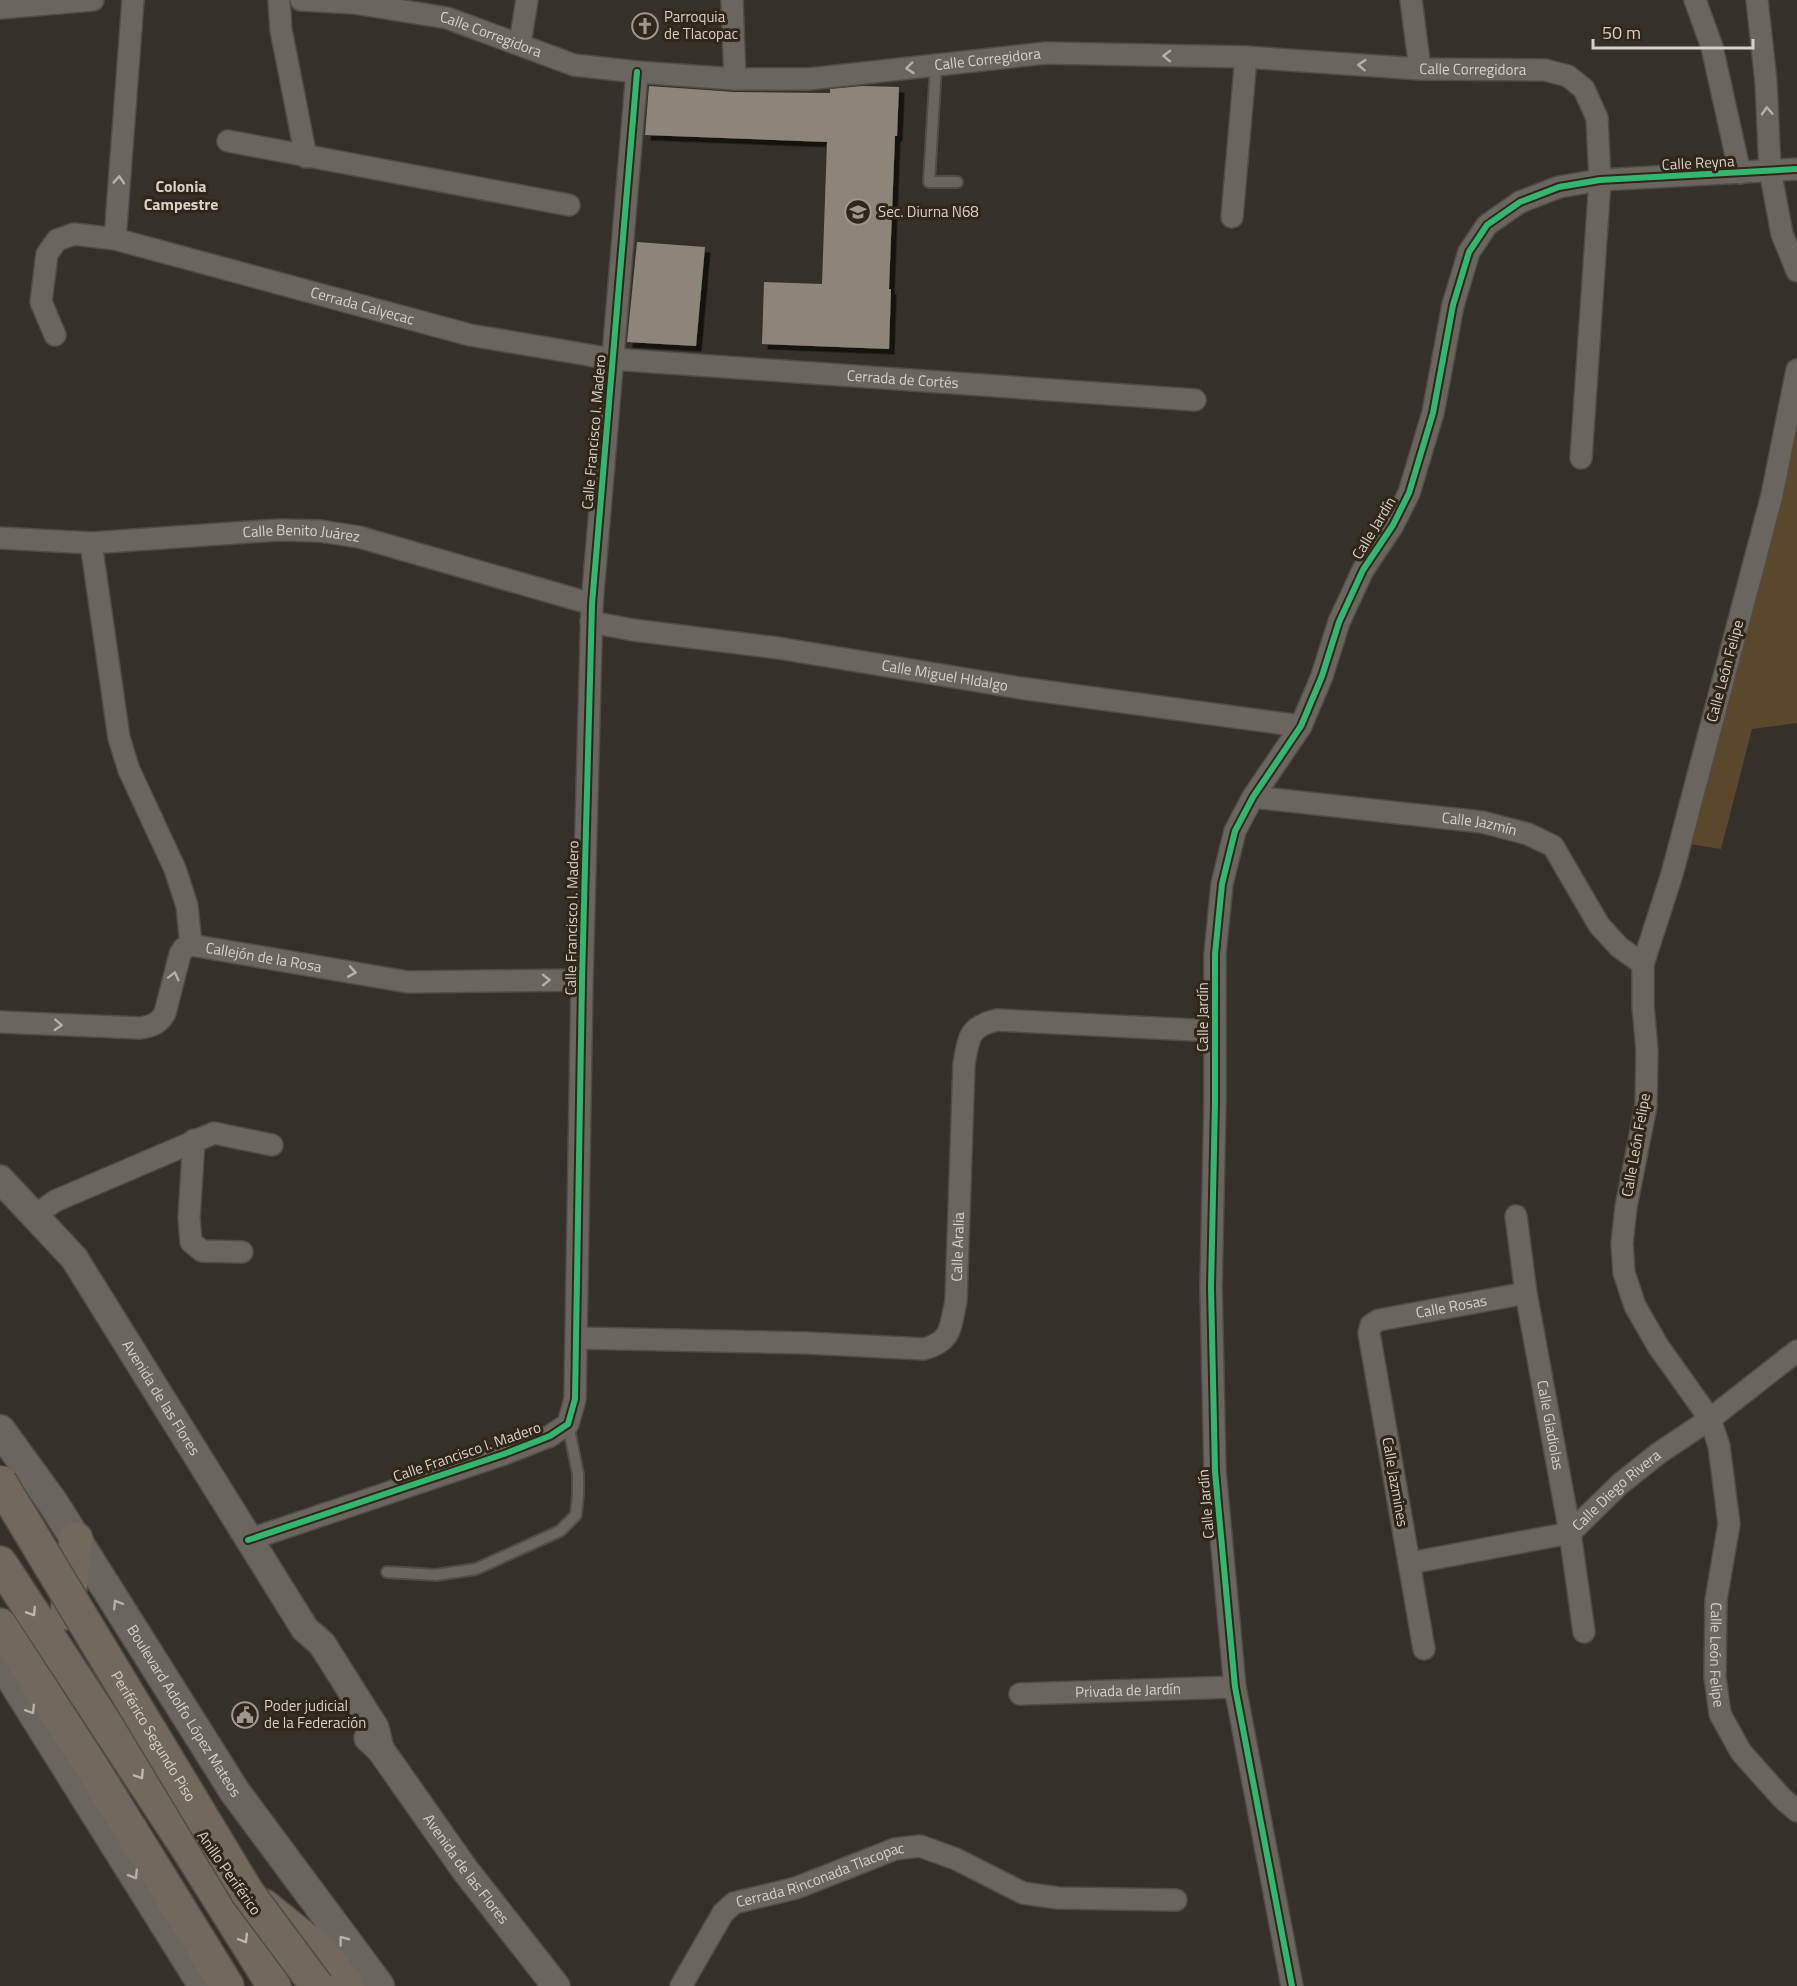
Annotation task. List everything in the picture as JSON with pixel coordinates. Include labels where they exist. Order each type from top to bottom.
[{"type":"highway","name":"Periférico Segundo Piso","points":[[0,1482],[247,1892],[317,1986]]},
{"type":"highway","name":"Anillo Periférico","points":[[0,1512],[204,1838],[297,1969],[312,1986]]},
{"type":"highway","points":[[67,1618],[76,1539]]},
{"type":"highway","name":"Anillo Periférico","points":[[0,1563],[190,1852],[274,1986]]},
{"type":"highway","points":[[0,1625],[90,1764],[227,1986]]},
{"type":"highway","points":[[247,1892],[320,1951],[348,1986]]},
{"type":"main road","name":"Boulevard Adolfo López Mateos","points":[[0,1430],[53,1503],[235,1792],[379,1986]]},
{"type":"main road","points":[[0,1660],[204,1986]]},
{"type":"street","points":[[0,8],[93,0]]},
{"type":"street","points":[[115,239],[133,0]]},
{"type":"street","points":[[279,0],[281,30],[306,157]]},
{"type":"street","name":"Calle Corregidora","points":[[300,0],[354,3],[447,18],[520,43],[574,65],[735,79],[809,79],[1046,54],[1246,57],[1420,69],[1545,70],[1568,76],[1584,89],[1598,118],[1600,180],[1581,458]]},
{"type":"street","points":[[520,43],[527,0]]},
{"type":"street","points":[[732,0],[735,79]]},
{"type":"street","points":[[1411,0],[1420,69]]},
{"type":"street","points":[[1695,0],[1712,47],[1740,173]]},
{"type":"street","points":[[1756,0],[1766,82],[1770,170],[1782,234],[1797,272]]},
{"type":"street","points":[[1232,217],[1246,57]]},
{"type":"street","name":"Calle Francisco I. Madero","points":[[248,1540],[504,1454],[550,1436],[568,1424],[575,1399],[582,980],[592,614],[637,72]]},
{"type":"street","points":[[228,141],[569,206]]},
{"type":"street","name":"Calle Reyna","points":[[1600,180],[1797,169]]},
{"type":"street","name":"Calle Jardín","points":[[1292,1986],[1235,1687],[1215,1472],[1211,1287],[1215,1103],[1214,1031],[1215,954],[1222,884],[1235,831],[1253,796],[1300,726],[1322,676],[1339,621],[1363,570],[1393,525],[1408,493],[1433,413],[1453,304],[1468,252],[1487,225],[1520,202],[1559,187],[1600,180]]},
{"type":"street","name":"Cerrada Calyecac","points":[[55,335],[41,302],[47,254],[57,240],[74,234],[115,239],[470,335],[612,359]]},
{"type":"street","name":"Cerrada de Cortés","points":[[612,359],[1195,400]]},
{"type":"street","name":"Calle León Felipe","points":[[1797,370],[1772,495],[1671,874],[1643,964],[1643,1006],[1647,1050],[1646,1106],[1626,1207],[1622,1243],[1624,1273],[1635,1306],[1658,1346],[1710,1419],[1719,1446],[1728,1524],[1716,1600],[1715,1677],[1720,1714],[1741,1752],[1782,1798],[1797,1811]]},
{"type":"street","name":"Calle Benito Juárez","points":[[0,538],[92,543],[279,530],[320,531],[359,537],[592,614]]},
{"type":"street","points":[[92,543],[119,738],[129,770],[175,869],[187,906],[191,945]]},
{"type":"street","name":"Calle Miguel HIdalgo","points":[[592,614],[633,630],[778,648],[1020,688],[1300,726]]},
{"type":"street","name":"Calle Jazmín","points":[[1253,796],[1482,822],[1528,834],[1553,846],[1599,925],[1619,947],[1643,964]]},
{"type":"street","name":"Callejón de la Rosa","points":[[0,1022],[140,1028],[151,1026],[160,1021],[165,1013],[180,954],[184,948],[191,945],[408,982],[582,980]]},
{"type":"street","name":"Calle Aralia","points":[[577,1338],[807,1343],[924,1349],[940,1344],[949,1331],[956,1302],[964,1064],[970,1035],[980,1024],[997,1020],[1214,1031]]},
{"type":"street","points":[[34,1216],[55,1201],[214,1133],[272,1145]]},
{"type":"street","points":[[195,1140],[189,1218],[191,1242],[202,1251],[242,1252]]},
{"type":"street","name":"Avenida de las Flores","points":[[0,1179],[74,1258],[305,1629],[311,1652],[364,1735],[380,1749],[465,1870],[556,1986]]},
{"type":"street","name":"Calle Gladiolas","points":[[1516,1216],[1526,1293],[1570,1533],[1584,1632]]},
{"type":"street","name":"Calle Rosas","points":[[1379,1320],[1526,1293]]},
{"type":"street","name":"Calle Jazmines","points":[[1379,1320],[1371,1325],[1370,1342],[1424,1649]]},
{"type":"street","name":"Calle Diego Rivera","points":[[1410,1563],[1570,1533],[1620,1484],[1797,1352]]},
{"type":"street","name":"Privada de Jardín","points":[[1020,1694],[1235,1687]]},
{"type":"street","name":"Cerrada Rinconada Tlacopac","points":[[681,1986],[723,1912],[735,1904],[796,1888],[895,1849],[920,1846],[956,1859],[1023,1893],[1058,1898],[1176,1900]]},
{"type":"lane","points":[[936,65],[928,182],[957,182]]},
{"type":"lane","points":[[387,1572],[436,1575],[476,1569],[560,1531],[576,1515],[578,1494],[576,1463],[568,1424]]},
{"type":"shaded area","points":[[1797,364],[1797,723],[1752,729],[1721,849],[1684,843]]},
{"type":"building","name":"Sec. Diurna N68","points":[[649,86],[734,92],[830,93],[830,89],[862,86],[899,87],[889,289],[891,289],[889,349],[762,344],[764,282],[822,284],[827,142],[645,135]]},
{"type":"building","points":[[637,242],[705,247],[696,346],[627,342]]},
{"type":"cycle path","points":[[248,1540],[504,1454],[550,1436],[568,1424],[575,1399],[582,980],[592,604],[637,72]]},
{"type":"cycle path","points":[[1292,1986],[1235,1687],[1215,1471],[1211,1287],[1215,954],[1222,884],[1235,831],[1253,797],[1301,726],[1322,676],[1339,622],[1363,570],[1393,525],[1409,493],[1433,413],[1453,305],[1469,252],[1487,225],[1520,202],[1559,187],[1600,180],[1797,169]]},
{"type":"place","name":"Parroquia de Tlacopac","points":[[645,26]]},
{"type":"place","name":"Sec. Diurna N68","points":[[858,212]]},
{"type":"place","name":"Poder judicial de la Federación","points":[[245,1715]]},
{"type":"district","name":"Colonia Campestre","points":[[181,195]]}]
